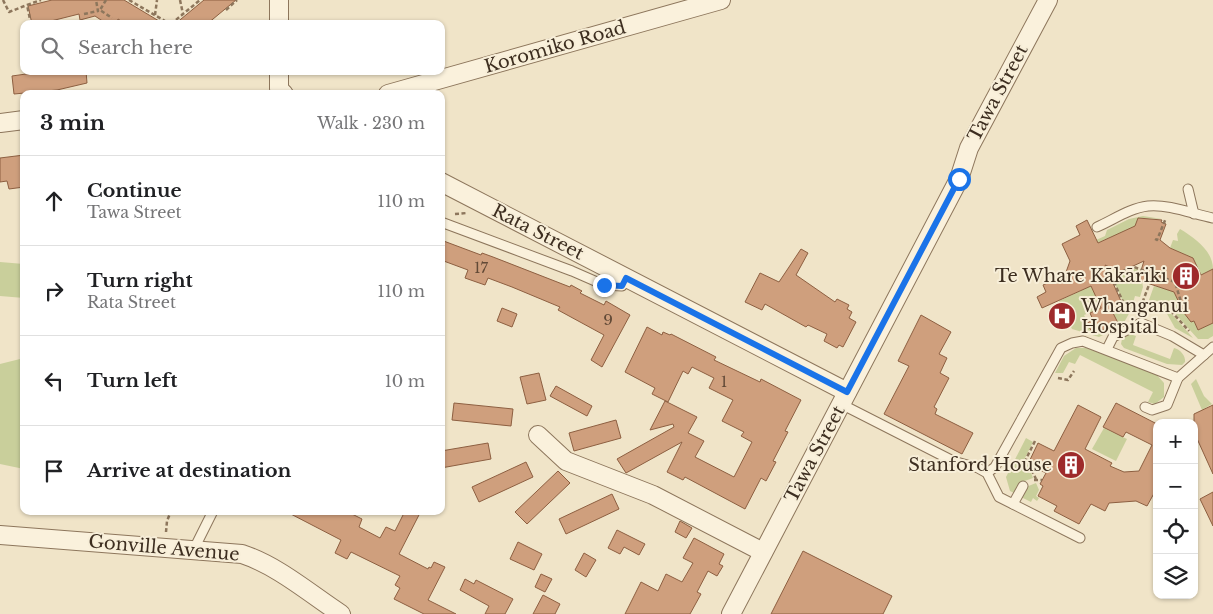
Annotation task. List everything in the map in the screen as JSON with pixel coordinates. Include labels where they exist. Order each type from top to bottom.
[{"type":"street","points":[[279,0],[279,20]]},
{"type":"street","name":"Koromiko Road","points":[[402,90],[721,0]]},
{"type":"street","name":"Tawa Street","points":[[731,614],[959,179],[969,148],[1048,0]]},
{"type":"street","points":[[279,75],[280,90]]},
{"type":"street","points":[[0,123],[20,120]]},
{"type":"street","name":"Rata Street","points":[[445,184],[626,278],[844,398]]},
{"type":"street","points":[[538,435],[566,461],[653,494],[763,552]]},
{"type":"street","name":"Gonville Avenue","points":[[0,535],[227,551],[256,558],[280,572],[340,614]]},
{"type":"lane","points":[[1188,189],[1194,214]]},
{"type":"lane","points":[[1097,227],[1135,209],[1148,206],[1164,206],[1213,218]]},
{"type":"lane","points":[[445,223],[572,271],[604,285],[622,286],[626,278]]},
{"type":"lane","points":[[1107,349],[1113,337],[1142,323],[1172,336],[1204,355]]},
{"type":"lane","points":[[987,473],[995,467],[1061,348],[1083,341],[1178,378]]},
{"type":"lane","points":[[1145,407],[1152,410],[1167,405],[1178,378],[1213,347]]},
{"type":"lane","points":[[844,398],[953,461],[978,468],[987,473],[999,497],[1080,538]]},
{"type":"lane","points":[[1013,504],[1022,486]]},
{"type":"lane","points":[[194,549],[211,515]]},
{"type":"path","points":[[3,0],[9,12],[28,2],[41,0]]},
{"type":"path","points":[[84,14],[98,11],[96,0]]},
{"type":"path","points":[[106,0],[100,10],[112,18]]},
{"type":"path","points":[[155,15],[157,0]]},
{"type":"path","points":[[180,0],[183,14]]},
{"type":"path","points":[[177,20],[200,0]]},
{"type":"path","points":[[226,10],[237,0]]},
{"type":"path","points":[[28,2],[30,20]]},
{"type":"path","points":[[131,2],[150,14],[155,15],[160,20]]},
{"type":"path","points":[[451,214],[471,212]]},
{"type":"path","points":[[1155,239],[1157,240],[1164,222]]},
{"type":"path","points":[[1131,308],[1125,306],[1110,276],[1134,267],[1175,282],[1181,302]]},
{"type":"path","points":[[1153,274],[1143,301],[1170,310]]},
{"type":"path","points":[[1046,375],[1068,380],[1074,371]]},
{"type":"path","points":[[1035,441],[1026,459],[1036,480]]},
{"type":"path","points":[[165,546],[167,521],[169,515]]},
{"type":"green space","points":[[1143,216],[1162,219],[1138,218],[1135,227],[1097,243],[1096,240],[1105,236],[1107,230],[1129,219]]},
{"type":"green space","points":[[1180,229],[1207,251],[1213,269],[1201,275],[1193,258],[1170,248],[1173,240],[1178,241],[1177,234]]},
{"type":"green space","points":[[0,262],[20,264],[20,298],[0,296]]},
{"type":"green space","points":[[1132,268],[1138,269],[1137,273],[1140,274],[1138,280],[1142,281],[1143,287],[1140,297],[1135,296],[1132,306],[1124,304],[1112,277]]},
{"type":"green space","points":[[1091,286],[1101,308],[1084,315],[1093,334],[1118,323],[1113,313],[1124,308],[1131,310],[1122,326],[1099,337],[1072,329],[1059,301]]},
{"type":"green space","points":[[1154,286],[1173,290],[1191,322],[1194,321],[1198,330],[1213,323],[1213,336],[1208,339],[1198,339],[1171,309],[1149,300]]},
{"type":"green space","points":[[1166,312],[1170,312],[1193,338],[1175,328]]},
{"type":"green space","points":[[1130,334],[1136,336],[1133,345],[1170,359],[1174,348],[1184,355],[1185,362],[1182,365],[1167,364],[1124,348],[1121,344],[1122,339]]},
{"type":"green space","points":[[1076,348],[1086,348],[1155,373],[1164,383],[1164,397],[1155,404],[1148,402],[1153,392],[1080,355],[1075,364],[1069,362],[1063,373],[1055,373],[1064,356]]},
{"type":"green space","points":[[20,359],[20,468],[0,464],[0,364]]},
{"type":"green space","points":[[1196,379],[1204,396],[1212,404],[1202,410],[1191,384]]},
{"type":"green space","points":[[1104,428],[1127,439],[1116,461],[1092,449]]},
{"type":"green space","points":[[1026,438],[1033,442],[1023,462],[1028,465],[1033,478],[1019,483],[1014,493],[1010,491],[1006,477]]},
{"type":"green space","points":[[1036,483],[1039,490],[1036,496],[1039,498],[1037,501],[1033,498],[1031,502],[1021,497],[1026,487]]},
{"type":"building","points":[[52,0],[124,0],[157,20],[101,20],[95,16],[80,20],[79,14],[55,20],[31,20],[28,6]]},
{"type":"building","points":[[204,0],[236,0],[212,20],[180,20]]},
{"type":"building","points":[[86,75],[87,83],[57,90],[20,90],[20,93],[14,94],[12,76]]},
{"type":"building","points":[[20,156],[20,188],[9,189],[7,181],[0,182],[0,158]]},
{"type":"building","name":"Te Whare Kākāriki","points":[[1138,218],[1162,220],[1161,222],[1166,224],[1160,240],[1170,248],[1193,258],[1201,275],[1213,269],[1213,323],[1198,330],[1194,321],[1191,322],[1184,313],[1174,292],[1138,280],[1144,261],[1120,272],[1105,265],[1124,308],[1113,313],[1118,323],[1093,334],[1087,323],[1093,320],[1090,313],[1101,308],[1091,286],[1042,308],[1037,297],[1046,292],[1043,285],[1065,275],[1070,261],[1062,244],[1080,235],[1076,226],[1087,220],[1098,243],[1135,226]]},
{"type":"building","points":[[445,242],[481,255],[482,253],[493,257],[570,287],[571,285],[582,291],[580,293],[604,305],[606,301],[630,315],[602,367],[591,360],[604,335],[558,310],[560,307],[512,287],[488,278],[485,285],[465,278],[468,270],[445,261]]},
{"type":"building","points":[[801,249],[808,253],[796,275],[835,302],[837,299],[849,305],[847,309],[852,312],[849,318],[856,322],[843,347],[839,345],[837,348],[824,341],[827,334],[808,325],[806,327],[765,304],[762,310],[745,302],[760,273],[779,282]]},
{"type":"building","points":[[502,308],[517,314],[512,327],[497,321]]},
{"type":"building","points":[[921,315],[951,332],[939,354],[947,358],[940,373],[949,378],[934,407],[937,409],[935,414],[973,433],[962,454],[884,414],[909,366],[898,361]]},
{"type":"building","points":[[647,327],[662,335],[663,332],[671,334],[716,357],[714,360],[760,382],[761,379],[801,400],[785,431],[788,432],[773,461],[776,462],[766,481],[761,478],[745,509],[685,477],[683,480],[667,472],[682,442],[626,473],[617,459],[674,427],[673,424],[650,430],[665,401],[697,417],[688,433],[704,441],[695,457],[734,477],[752,442],[741,436],[744,432],[722,421],[733,400],[709,388],[714,378],[692,367],[688,374],[683,371],[668,402],[652,394],[655,388],[625,372]]},
{"type":"building","points":[[539,373],[546,400],[527,404],[520,377]]},
{"type":"building","points":[[556,386],[592,406],[587,416],[550,396]]},
{"type":"building","points":[[454,403],[513,409],[511,426],[452,420]]},
{"type":"building","name":"Stanford House","points":[[1116,403],[1153,422],[1153,495],[1147,506],[1136,501],[1109,503],[1105,511],[1091,504],[1079,524],[1054,511],[1057,506],[1038,496],[1043,486],[1040,484],[1046,473],[1028,464],[1038,443],[1054,451],[1078,405],[1101,417],[1085,449],[1112,463],[1110,466],[1124,472],[1139,471],[1152,445],[1126,432],[1123,437],[1103,427]]},
{"type":"building","points":[[1213,405],[1213,474],[1198,441],[1198,419],[1194,419],[1194,414]]},
{"type":"building","points":[[616,420],[621,438],[574,451],[569,433]]},
{"type":"building","points":[[488,443],[491,459],[445,467],[445,450]]},
{"type":"building","points":[[526,462],[533,477],[479,502],[472,487]]},
{"type":"building","points":[[558,471],[570,483],[527,524],[515,512]]},
{"type":"building","points":[[1213,492],[1213,526],[1200,499]]},
{"type":"building","points":[[612,494],[619,509],[566,534],[559,519]]},
{"type":"building","points":[[293,515],[354,515],[362,519],[359,527],[380,538],[386,527],[395,531],[403,515],[419,515],[399,554],[428,569],[429,567],[431,568],[434,562],[445,567],[428,600],[456,614],[424,614],[394,599],[400,588],[395,585],[400,576],[351,552],[347,559],[335,553],[341,540]]},
{"type":"building","points":[[680,521],[692,528],[686,538],[675,532]]},
{"type":"building","points":[[617,530],[645,544],[639,555],[624,547],[620,554],[608,548]]},
{"type":"building","points":[[694,538],[724,554],[719,564],[723,566],[717,576],[708,571],[697,592],[701,594],[690,614],[625,614],[641,582],[658,591],[666,574],[682,582],[693,563],[683,558]]},
{"type":"building","points":[[518,542],[542,554],[534,570],[510,559]]},
{"type":"building","points":[[803,551],[892,596],[883,614],[771,614]]},
{"type":"building","points":[[584,553],[596,560],[586,577],[575,570]]},
{"type":"building","points":[[541,574],[552,579],[545,592],[535,587]]},
{"type":"building","points":[[465,579],[474,584],[476,580],[513,599],[505,614],[485,614],[489,606],[460,590]]},
{"type":"building","points":[[543,595],[560,604],[555,614],[533,614]]},
{"type":"place","name":"Te Whare Kākāriki","points":[[1186,276]]},
{"type":"place","name":"Whanganui Hospital","points":[[1062,316]]},
{"type":"place","name":"Stanford House","points":[[1071,465]]},
{"type":"route","points":[[604,285],[622,286],[626,278],[847,392],[959,179]]}]
